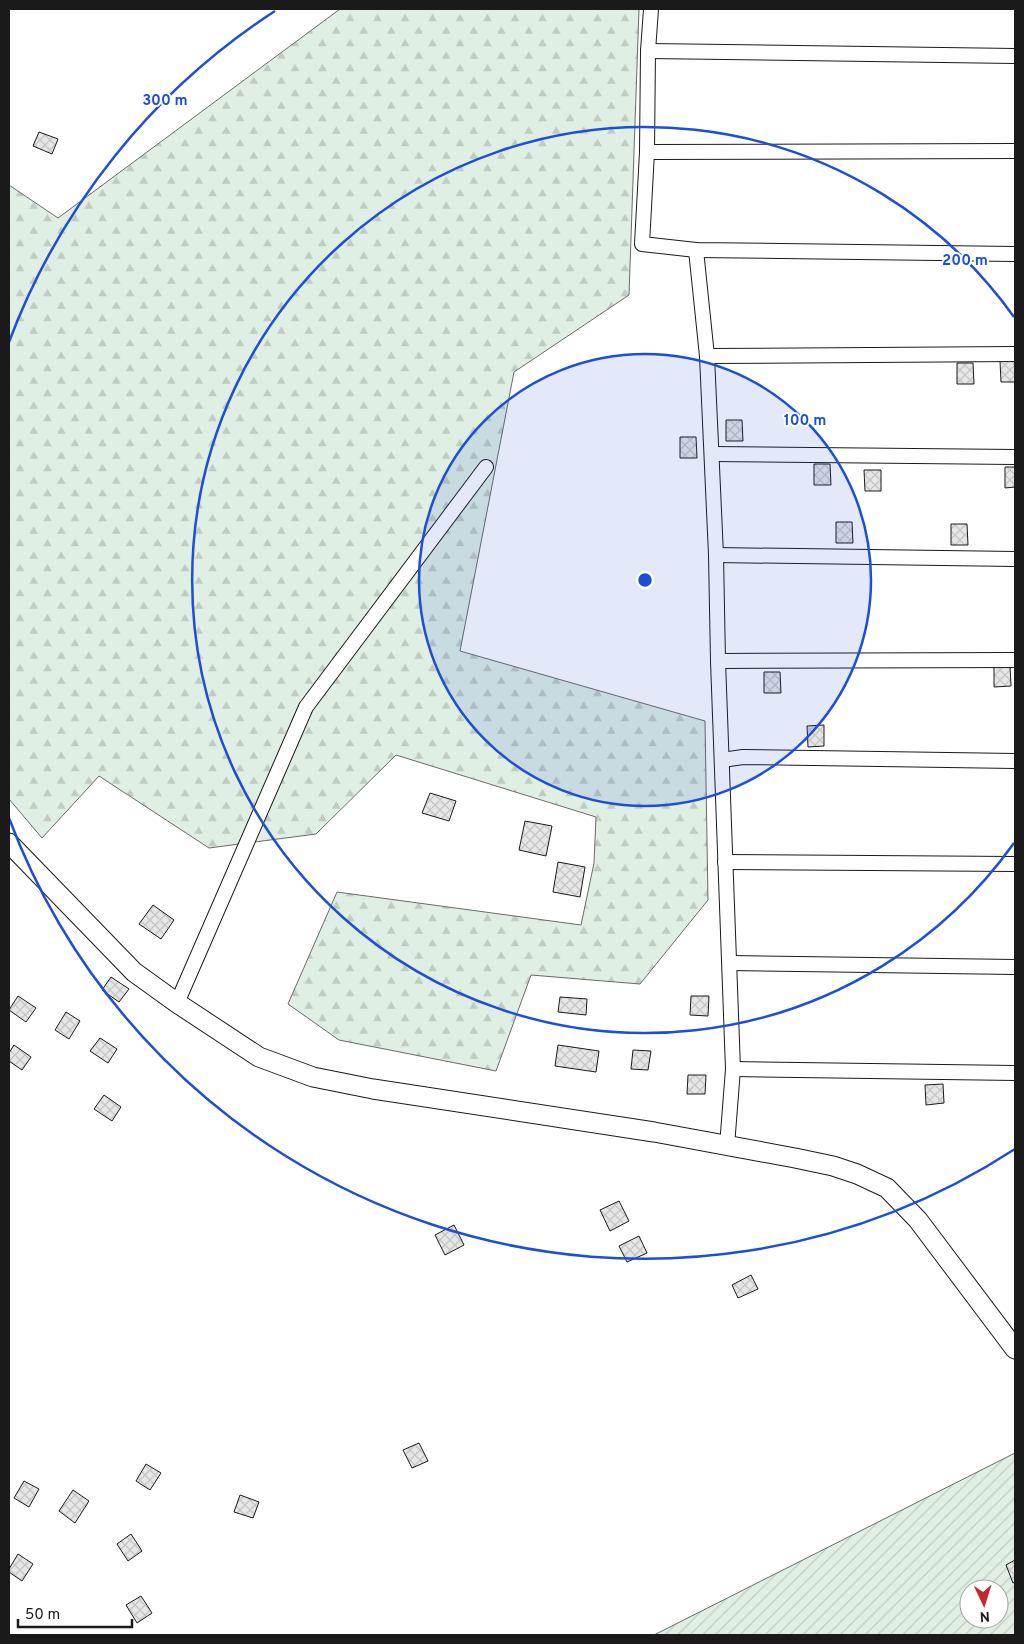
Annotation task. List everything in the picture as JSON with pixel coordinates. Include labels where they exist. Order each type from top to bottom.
[{"type":"main road","points":[[9,843],[65,903],[134,972],[259,1057],[313,1077],[373,1090],[654,1132],[833,1166],[857,1174],[887,1188],[918,1220],[1015,1349]]},
{"type":"street","points":[[651,9],[642,244],[696,250],[1015,254]]},
{"type":"street","points":[[648,51],[1015,56]]},
{"type":"street","points":[[647,152],[1015,151]]},
{"type":"street","points":[[696,250],[708,356],[713,454],[718,661],[734,1069],[728,1146]]},
{"type":"street","points":[[708,356],[1015,354]]},
{"type":"street","points":[[713,454],[1015,457]]},
{"type":"street","points":[[177,1003],[306,707],[486,467]]},
{"type":"street","points":[[716,555],[1015,559]]},
{"type":"street","points":[[718,661],[1015,660]]},
{"type":"street","points":[[722,760],[743,757],[1015,762]]},
{"type":"street","points":[[725,862],[1015,864]]},
{"type":"street","points":[[730,963],[1015,967]]},
{"type":"street","points":[[734,1069],[1015,1073]]},
{"type":"green space","points":[[340,9],[639,9],[629,295],[514,372],[460,651],[705,721],[708,900],[640,984],[531,975],[496,1071],[339,1040],[288,1004],[337,892],[581,925],[594,863],[596,817],[396,755],[316,834],[209,848],[99,776],[42,838],[9,799],[9,185],[58,218]]},
{"type":"green space","points":[[1015,1453],[1015,1635],[654,1635]]},
{"type":"building","points":[[39,132],[58,139],[52,154],[33,146]]},
{"type":"building","points":[[1000,361],[1015,361],[1015,382],[1001,382]]},
{"type":"building","points":[[957,363],[973,363],[974,384],[957,384]]},
{"type":"building","points":[[726,420],[742,420],[743,441],[726,441]]},
{"type":"building","points":[[680,437],[696,437],[697,458],[680,458]]},
{"type":"building","points":[[814,464],[830,464],[831,485],[814,485]]},
{"type":"building","points":[[1005,467],[1015,467],[1015,487],[1005,488]]},
{"type":"building","points":[[864,470],[881,470],[881,491],[865,491]]},
{"type":"building","points":[[836,522],[852,522],[853,543],[836,543]]},
{"type":"building","points":[[951,524],[967,524],[968,545],[951,545]]},
{"type":"building","points":[[1010,665],[1011,686],[994,687],[994,666]]},
{"type":"building","points":[[764,672],[780,672],[781,693],[764,693]]},
{"type":"building","points":[[824,725],[824,746],[808,747],[807,726]]},
{"type":"building","points":[[430,793],[456,801],[449,821],[422,813]]},
{"type":"building","points":[[525,821],[552,826],[546,856],[519,850]]},
{"type":"building","points":[[558,862],[585,867],[580,897],[553,892]]},
{"type":"building","points":[[153,905],[174,920],[161,939],[139,924]]},
{"type":"building","points":[[111,977],[129,989],[119,1002],[102,990]]},
{"type":"building","points":[[18,996],[36,1008],[26,1022],[9,1010]]},
{"type":"building","points":[[691,996],[709,996],[708,1016],[690,1015]]},
{"type":"building","points":[[560,997],[587,999],[586,1015],[558,1012]]},
{"type":"building","points":[[66,1012],[80,1021],[69,1039],[55,1030]]},
{"type":"building","points":[[100,1038],[117,1049],[108,1063],[90,1051]]},
{"type":"building","points":[[14,1045],[31,1057],[22,1070],[9,1061],[9,1053]]},
{"type":"building","points":[[558,1045],[599,1051],[596,1072],[555,1066]]},
{"type":"building","points":[[633,1050],[651,1051],[648,1070],[631,1069]]},
{"type":"building","points":[[688,1075],[706,1075],[705,1094],[687,1094]]},
{"type":"building","points":[[943,1084],[944,1103],[926,1105],[925,1085]]},
{"type":"building","points":[[104,1095],[121,1107],[112,1121],[94,1109]]},
{"type":"building","points":[[619,1201],[629,1221],[610,1231],[600,1210]]},
{"type":"building","points":[[454,1225],[464,1245],[445,1255],[435,1235]]},
{"type":"building","points":[[639,1236],[647,1253],[627,1262],[619,1246]]},
{"type":"building","points":[[751,1275],[758,1289],[738,1298],[732,1285]]},
{"type":"building","points":[[419,1443],[428,1461],[412,1468],[403,1450]]},
{"type":"building","points":[[146,1464],[161,1473],[150,1490],[136,1481]]},
{"type":"building","points":[[24,1481],[39,1489],[29,1507],[14,1498]]},
{"type":"building","points":[[73,1490],[89,1501],[75,1523],[59,1511]]},
{"type":"building","points":[[240,1495],[259,1502],[253,1518],[234,1512]]},
{"type":"building","points":[[131,1534],[142,1551],[128,1561],[117,1544]]},
{"type":"building","points":[[18,1554],[33,1564],[22,1581],[9,1572]]},
{"type":"building","points":[[1015,1560],[1015,1582],[1013,1583],[1006,1565]]},
{"type":"building","points":[[141,1596],[152,1613],[137,1623],[126,1605]]}]
